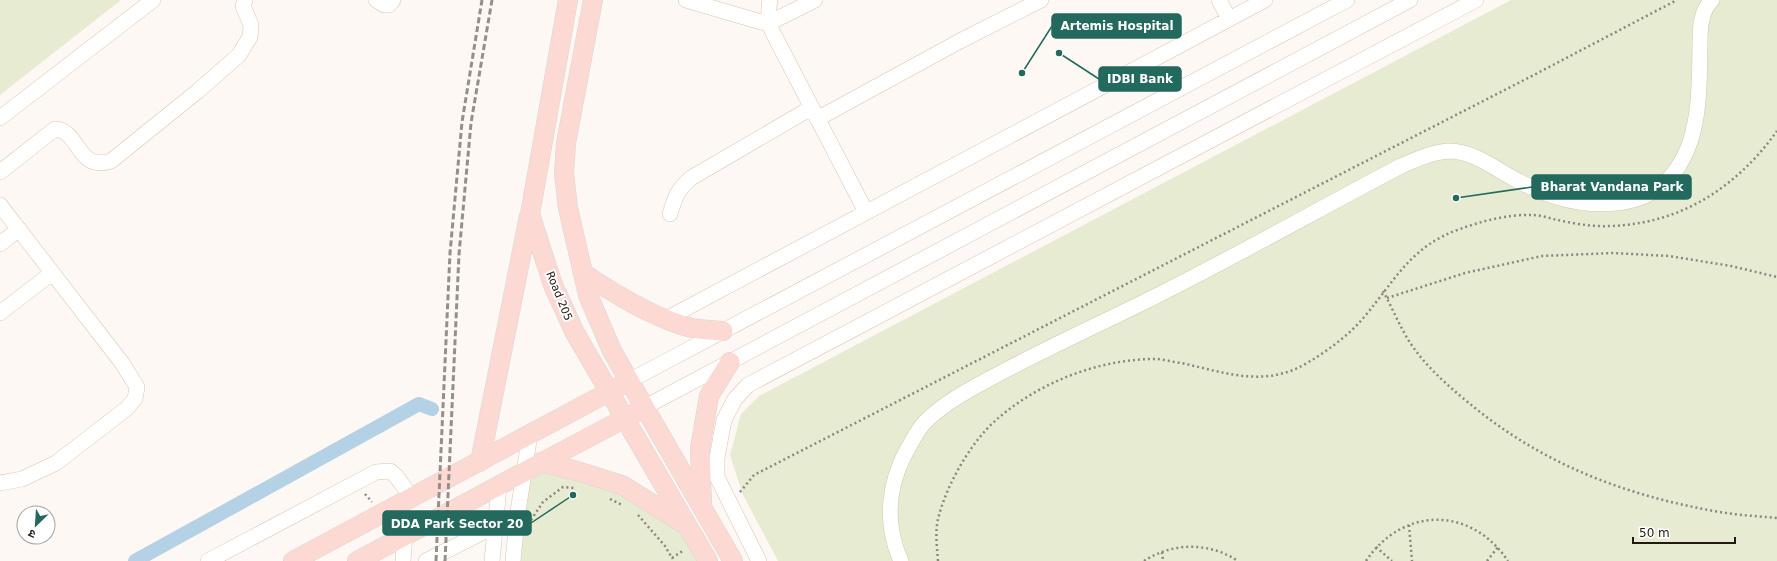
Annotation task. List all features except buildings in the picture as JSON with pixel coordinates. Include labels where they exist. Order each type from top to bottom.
[{"type":"main road","name":"Road 205","points":[[568,0],[530,214],[553,285],[575,334],[708,561]]},
{"type":"main road","points":[[593,0],[566,143],[564,174],[568,208],[588,295],[612,352],[733,561]]},
{"type":"main road","points":[[480,462],[530,214]]},
{"type":"main road","points":[[583,273],[611,292],[666,319],[692,328],[722,331]]},
{"type":"main road","points":[[702,506],[700,448],[709,396],[730,362]]},
{"type":"main road","points":[[293,561],[629,381]]},
{"type":"main road","points":[[357,561],[499,487],[533,467],[645,407]]},
{"type":"main road","points":[[533,467],[577,471],[622,485],[693,534]]},
{"type":"street","points":[[0,118],[153,0]]},
{"type":"street","points":[[0,172],[55,128],[66,132],[90,161],[103,163],[111,161],[239,56],[250,37],[251,25],[243,6],[245,0]]},
{"type":"street","points":[[376,0],[384,5],[389,5],[393,0]]},
{"type":"street","points":[[686,0],[769,23],[815,0]]},
{"type":"street","points":[[770,0],[768,11],[769,23],[814,114],[866,212]]},
{"type":"street","points":[[670,214],[676,195],[681,187],[691,178],[814,114],[1041,0]]},
{"type":"street","points":[[1219,0],[1229,19]]},
{"type":"street","points":[[666,319],[1265,0]]},
{"type":"street","points":[[629,381],[1347,0]]},
{"type":"street","points":[[645,407],[1410,0]]},
{"type":"street","points":[[759,561],[717,477],[716,458],[724,420],[735,399],[748,385],[1476,0]]},
{"type":"street","points":[[901,561],[893,536],[889,514],[890,495],[901,461],[912,440],[924,423],[936,412],[971,389],[1170,289],[1401,166],[1430,154],[1450,151],[1469,155],[1532,187],[1557,197],[1588,203],[1621,203],[1644,197],[1661,186],[1675,172],[1683,160],[1696,121],[1702,15],[1712,0]]},
{"type":"street","points":[[0,205],[134,380],[137,387],[135,399],[126,408],[56,463],[22,479],[0,483]]},
{"type":"street","points":[[0,244],[19,229]]},
{"type":"street","points":[[0,313],[52,273]]},
{"type":"street","points":[[513,561],[533,467],[530,434]]},
{"type":"street","points":[[208,561],[382,470],[390,471],[396,476],[412,498]]},
{"type":"street","points":[[492,561],[499,487]]},
{"type":"street","points":[[426,561],[495,526],[522,522]]},
{"type":"street","points":[[403,561],[405,536]]},
{"type":"path","points":[[734,512],[737,497],[754,475],[1523,81],[1677,0]]},
{"type":"path","points":[[938,561],[938,519],[959,469],[980,437],[995,421],[1023,399],[1068,376],[1122,361],[1157,359],[1231,375],[1254,378],[1285,373],[1307,363],[1328,349],[1349,332],[1365,316],[1403,266],[1437,239],[1461,228],[1509,216],[1534,214],[1577,224],[1609,227],[1639,223],[1670,216],[1704,201],[1736,177],[1761,154],[1777,131]]},
{"type":"path","points":[[1387,298],[1465,272],[1542,256],[1613,253],[1669,256],[1731,266],[1777,277]]},
{"type":"path","points":[[1383,291],[1413,346],[1434,372],[1495,424],[1542,454],[1592,478],[1645,496],[1715,512],[1777,518]]},
{"type":"path","points":[[522,522],[543,502],[563,487],[578,488]]},
{"type":"path","points":[[606,497],[626,508]]},
{"type":"path","points":[[632,511],[638,515],[665,546],[672,558],[693,534]]},
{"type":"path","points":[[1366,561],[1376,547],[1399,529],[1430,520],[1446,520],[1461,523],[1476,529],[1490,538],[1508,561]]},
{"type":"path","points":[[1409,525],[1412,561]]},
{"type":"path","points":[[1144,561],[1162,552],[1183,546],[1199,546],[1215,550],[1238,561]]},
{"type":"path","points":[[1376,547],[1392,561]]},
{"type":"path","points":[[1487,561],[1498,547]]},
{"type":"path","points":[[1162,552],[1163,561]]},
{"type":"green space","points":[[0,0],[121,0],[0,95]]},
{"type":"green space","points":[[1511,0],[1777,0],[1777,561],[778,561],[743,495],[730,455],[741,414],[759,396]]},
{"type":"green space","points":[[525,471],[577,471],[689,527],[706,561],[518,561]]},
{"type":"waterway","points":[[135,561],[419,404],[432,409]]},
{"type":"railway","points":[[436,561],[450,253],[462,122],[482,0]]},
{"type":"railway","points":[[445,561],[459,254],[471,123],[492,0]]},
{"type":"place","name":"IDBI Bank","points":[[1059,53]]},
{"type":"place","name":"Artemis Hospital","points":[[1022,73]]},
{"type":"place","name":"Bharat Vandana Park","points":[[1456,198]]},
{"type":"place","name":"DDA Park Sector 20","points":[[573,495]]}]
